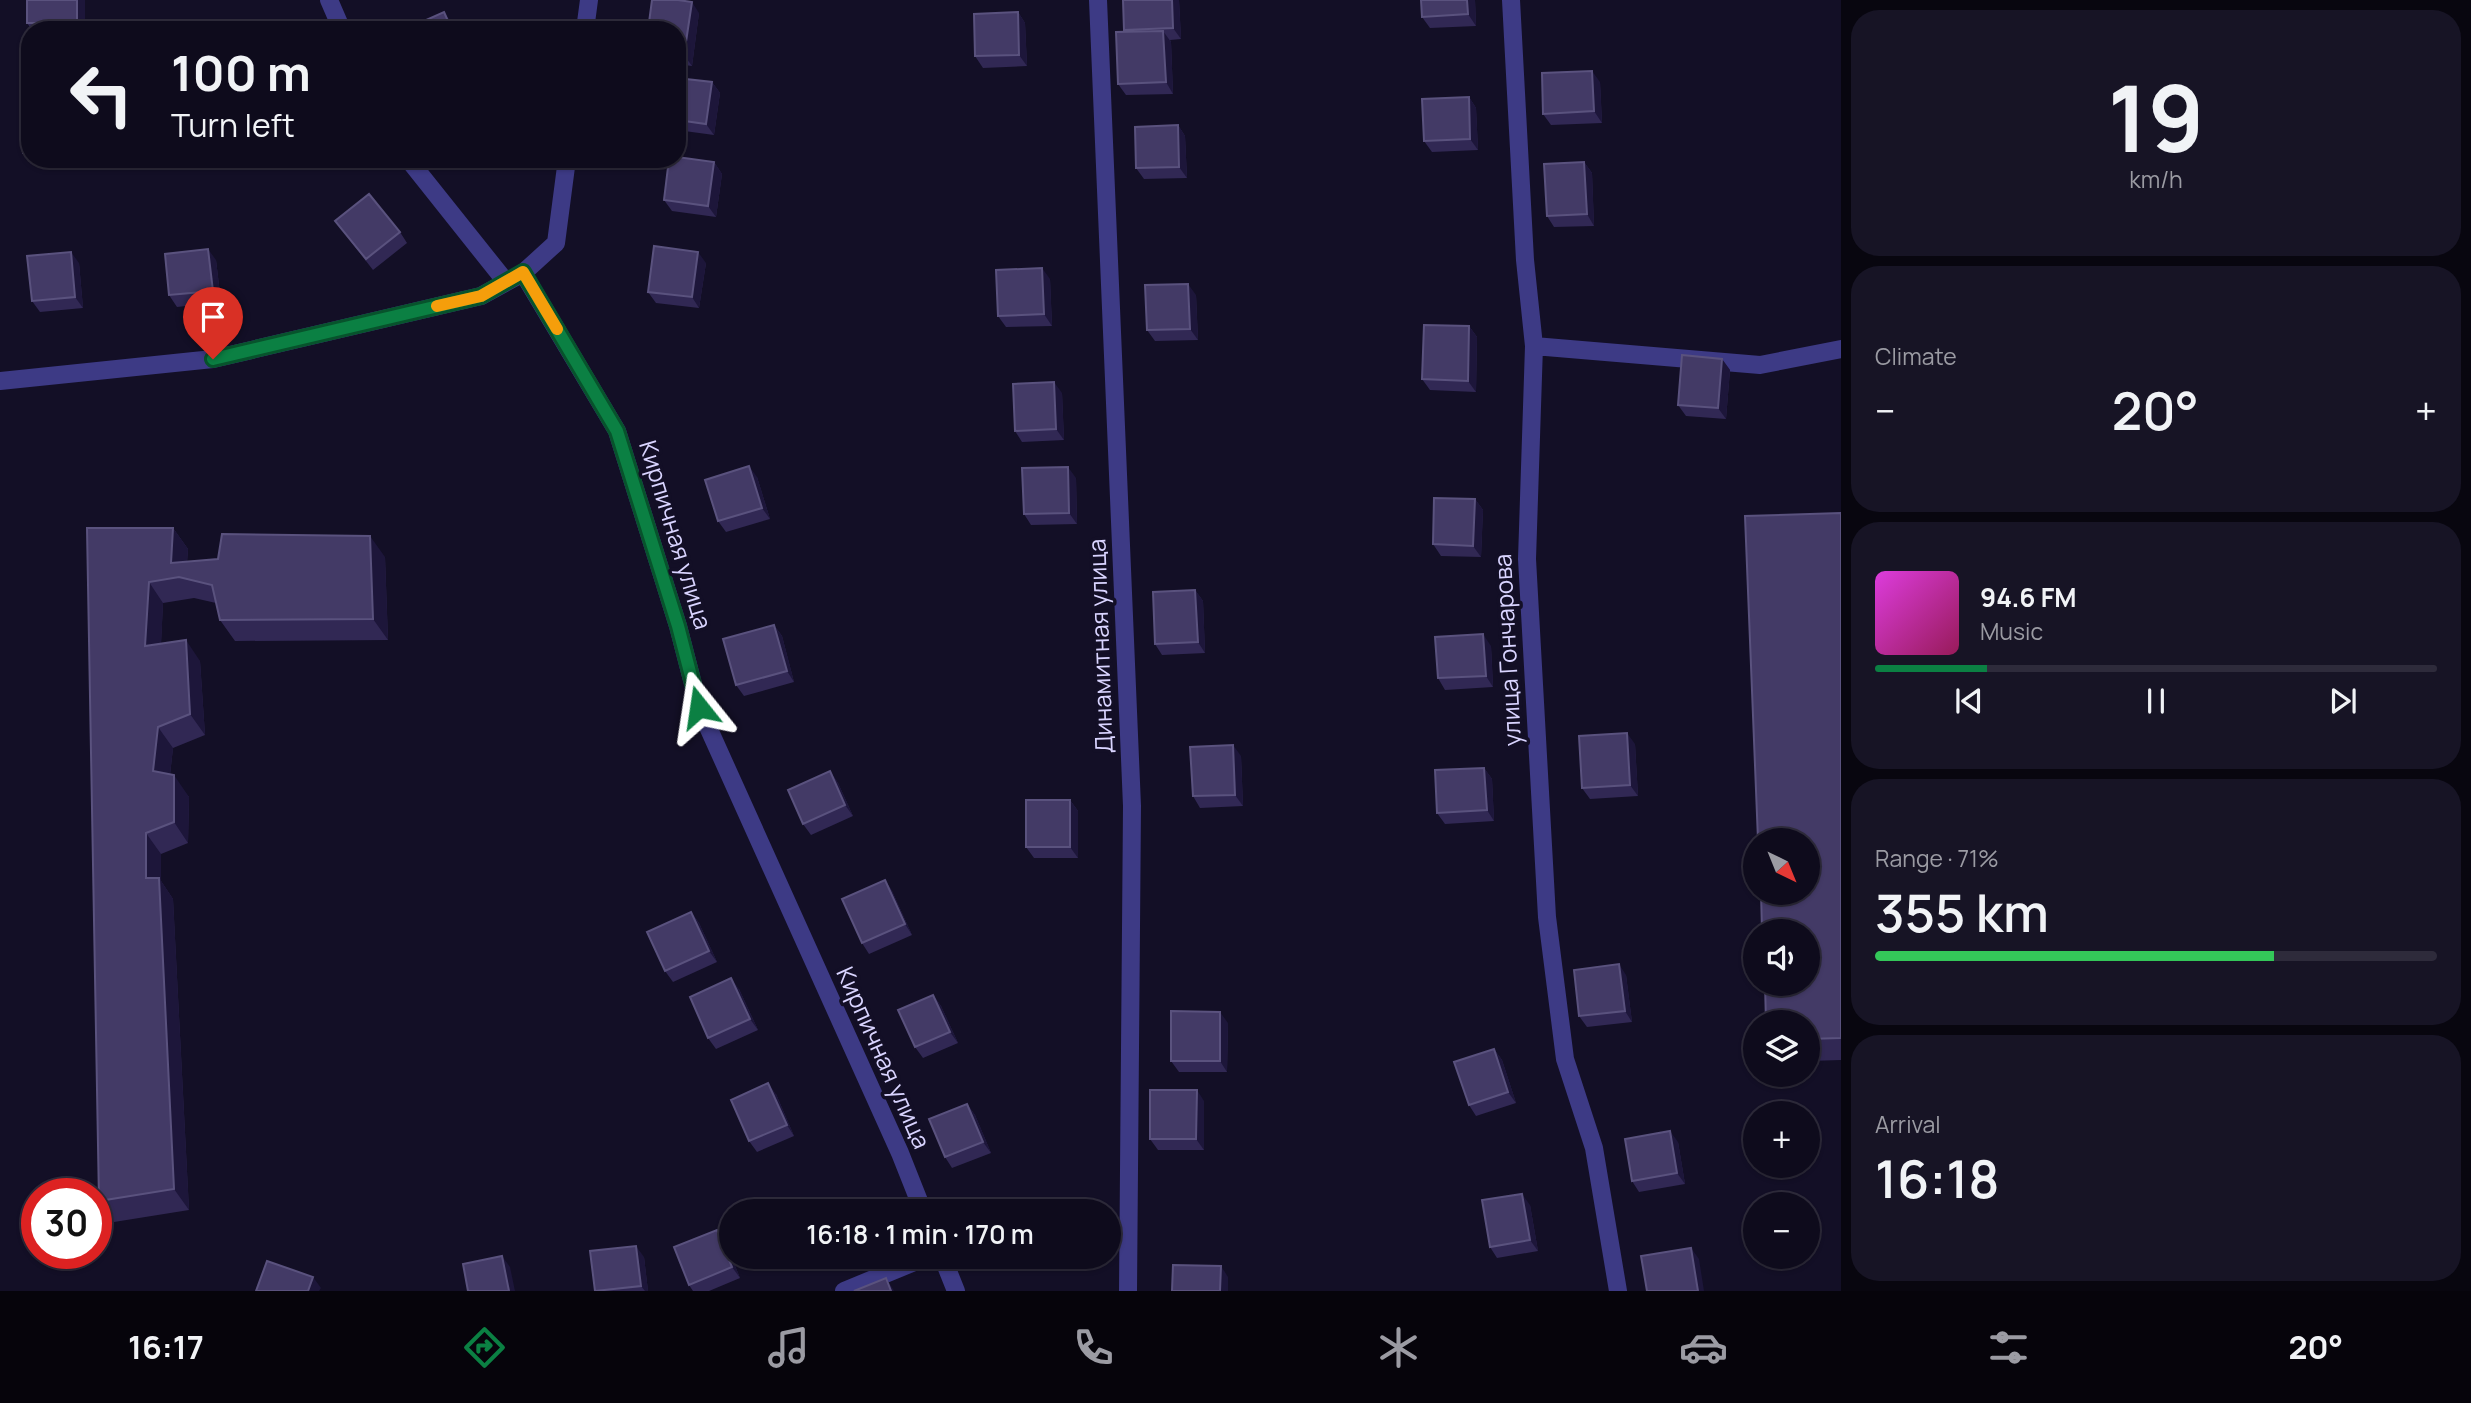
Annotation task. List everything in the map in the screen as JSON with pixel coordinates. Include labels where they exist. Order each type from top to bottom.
[{"type":"street","points":[[329,0],[338,21]]},
{"type":"street","points":[[586,21],[589,0]]},
{"type":"street","name":"Динамитная улица","points":[[1098,0],[1132,806],[1128,1291]]},
{"type":"street","name":"улица Гончарова","points":[[1511,0],[1525,260],[1534,346],[1527,559],[1547,917],[1565,1059],[1594,1149],[1618,1291]]},
{"type":"street","points":[[415,168],[506,282]]},
{"type":"street","points":[[0,381],[213,359],[481,296],[523,272],[556,243],[566,168]]},
{"type":"street","name":"Кирпичная улица","points":[[523,272],[617,431],[678,626],[699,707],[918,1199]]},
{"type":"street","points":[[1534,346],[1760,366],[1841,349]]},
{"type":"street","points":[[844,1291],[897,1269]]},
{"type":"street","points":[[947,1269],[956,1291]]},
{"type":"building","points":[[27,0],[77,0],[77,21],[27,21]]},
{"type":"building","points":[[652,0],[692,2],[686,42],[686,21],[649,21]]},
{"type":"building","points":[[1123,0],[1172,0],[1173,28],[1124,30]]},
{"type":"building","points":[[1421,0],[1467,0],[1468,14],[1422,17]]},
{"type":"building","points":[[444,12],[448,21],[424,21]]},
{"type":"building","points":[[1018,12],[1019,55],[975,56],[974,14]]},
{"type":"building","points":[[1163,31],[1166,82],[1118,84],[1116,32]]},
{"type":"building","points":[[1592,71],[1594,111],[1543,114],[1542,73]]},
{"type":"building","points":[[686,79],[712,82],[706,124],[686,121]]},
{"type":"building","points":[[1469,97],[1470,139],[1424,141],[1422,99]]},
{"type":"building","points":[[1178,125],[1179,167],[1136,168],[1135,127]]},
{"type":"building","points":[[686,158],[714,162],[708,206],[664,200],[668,168],[686,168]]},
{"type":"building","points":[[1584,162],[1587,214],[1547,216],[1544,164]]},
{"type":"building","points":[[369,194],[400,232],[366,259],[335,221]]},
{"type":"building","points":[[654,246],[698,252],[692,297],[648,292]]},
{"type":"building","points":[[208,249],[213,291],[169,295],[165,254]]},
{"type":"building","points":[[71,252],[75,297],[32,301],[27,256]]},
{"type":"building","points":[[1042,268],[1044,314],[998,316],[996,270]]},
{"type":"building","points":[[1188,284],[1190,329],[1147,330],[1145,285]]},
{"type":"building","points":[[1424,325],[1469,326],[1468,381],[1422,379]]},
{"type":"building","points":[[1682,355],[1722,359],[1718,408],[1678,405]]},
{"type":"building","points":[[1054,382],[1056,429],[1015,431],[1013,384]]},
{"type":"building","points":[[749,466],[762,508],[718,521],[705,480]]},
{"type":"building","points":[[1068,467],[1069,513],[1024,514],[1022,468]]},
{"type":"building","points":[[1434,498],[1475,499],[1473,546],[1433,544]]},
{"type":"building","points":[[1841,513],[1841,1038],[1820,1039],[1820,1010],[1766,1010],[1765,996],[1820,996],[1820,919],[1762,919],[1761,905],[1820,905],[1820,828],[1758,828],[1745,516]]},
{"type":"building","points":[[87,528],[173,528],[171,563],[218,559],[222,534],[370,536],[373,619],[220,620],[212,585],[179,577],[149,582],[145,646],[186,640],[190,714],[158,727],[153,771],[174,775],[174,822],[146,833],[146,878],[159,878],[174,1189],[112,1199],[112,1178],[99,1178]]},
{"type":"building","points":[[1195,590],[1198,642],[1155,644],[1153,592]]},
{"type":"building","points":[[774,625],[787,671],[736,685],[723,639]]},
{"type":"building","points":[[1483,634],[1486,676],[1438,678],[1435,637]]},
{"type":"building","points":[[1627,733],[1630,785],[1582,788],[1579,736]]},
{"type":"building","points":[[1233,745],[1235,795],[1193,796],[1190,747]]},
{"type":"building","points":[[1484,768],[1487,810],[1437,813],[1435,770]]},
{"type":"building","points":[[830,771],[845,805],[803,824],[788,790]]},
{"type":"building","points":[[1026,800],[1070,800],[1070,847],[1026,847]]},
{"type":"building","points":[[885,880],[905,924],[862,943],[842,899]]},
{"type":"building","points":[[691,912],[709,951],[665,971],[647,932]]},
{"type":"building","points":[[1619,964],[1625,1011],[1579,1016],[1574,970]]},
{"type":"building","points":[[731,978],[750,1019],[708,1038],[690,997]]},
{"type":"building","points":[[933,995],[950,1032],[915,1047],[898,1010]]},
{"type":"building","points":[[1171,1011],[1220,1012],[1220,1061],[1171,1061]]},
{"type":"building","points":[[1494,1049],[1508,1092],[1469,1105],[1454,1062]]},
{"type":"building","points":[[768,1083],[787,1125],[749,1141],[731,1100]]},
{"type":"building","points":[[1150,1090],[1197,1090],[1196,1139],[1150,1139]]},
{"type":"building","points":[[967,1104],[983,1142],[945,1157],[929,1119]]},
{"type":"building","points":[[1670,1131],[1677,1173],[1632,1181],[1625,1139]]},
{"type":"building","points":[[1522,1194],[1530,1240],[1490,1247],[1482,1200]]},
{"type":"building","points":[[717,1230],[719,1269],[727,1269],[689,1285],[674,1247]]},
{"type":"building","points":[[636,1246],[641,1286],[595,1291],[590,1251]]},
{"type":"building","points":[[1691,1248],[1698,1291],[1647,1291],[1641,1256]]},
{"type":"building","points":[[502,1256],[509,1291],[468,1291],[463,1264]]},
{"type":"building","points":[[267,1261],[313,1277],[308,1291],[256,1291]]},
{"type":"building","points":[[1173,1265],[1221,1266],[1220,1291],[1172,1291]]},
{"type":"building","points":[[886,1278],[891,1291],[854,1291]]},
{"type":"slow traffic","points":[[437,306],[481,296],[523,272],[557,329]]},
{"type":"route","points":[[213,359],[481,296],[523,272],[617,431],[678,626],[699,707]]}]
